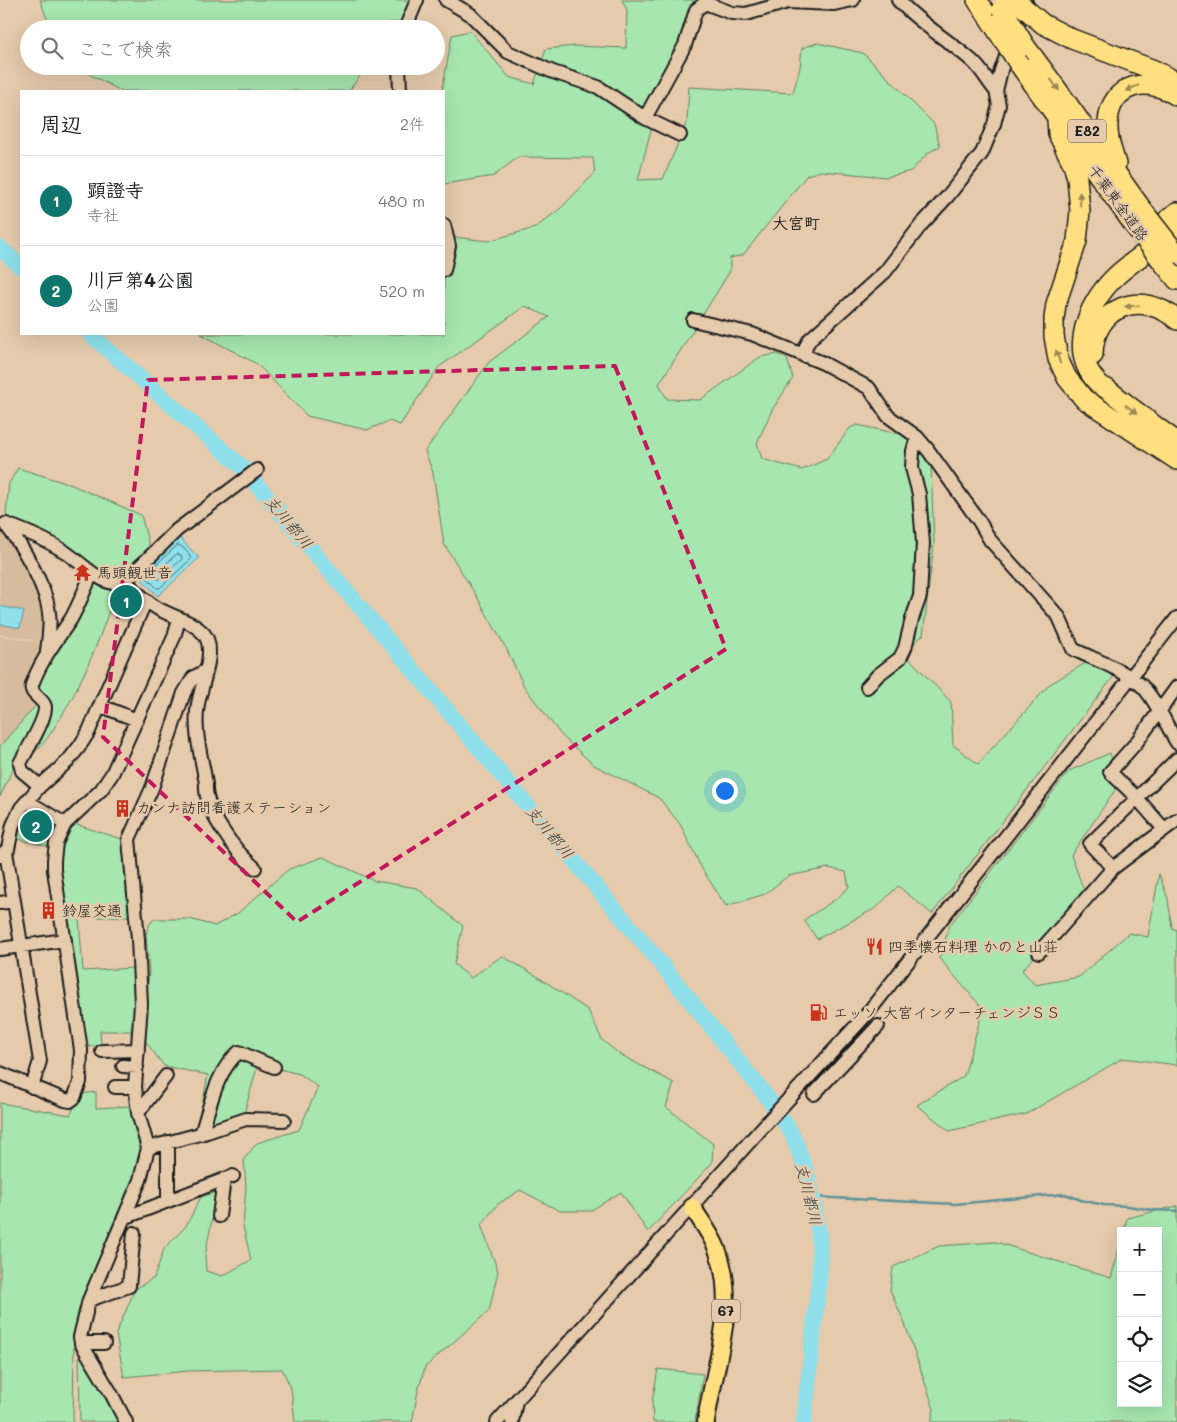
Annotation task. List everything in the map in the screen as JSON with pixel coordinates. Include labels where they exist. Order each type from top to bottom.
[{"type":"highway","name":"千葉東金道路","points":[[976,0],[1057,119],[1171,256],[1177,280]]},
{"type":"highway","name":"千葉東金道路","points":[[1004,3],[1026,46],[1118,176],[1140,220]]},
{"type":"highway","points":[[1004,3],[1072,39],[1154,70],[1177,82]]},
{"type":"highway","points":[[1118,176],[1116,163],[1109,144],[1108,133],[1109,113],[1118,97],[1126,90],[1143,84],[1162,87],[1177,96]]},
{"type":"highway","points":[[1057,119],[1058,134],[1073,164],[1077,178],[1080,211],[1076,241],[1056,304],[1054,319],[1055,348],[1062,368],[1074,388],[1084,399],[1177,460]]},
{"type":"highway","points":[[1098,408],[1080,375],[1075,358],[1073,334],[1078,310],[1092,287],[1113,264],[1177,212]]},
{"type":"highway","points":[[1177,229],[1120,272],[1105,288],[1091,309],[1084,330],[1083,353],[1086,364],[1099,385],[1177,442]]},
{"type":"highway","points":[[1106,389],[1095,364],[1093,354],[1095,334],[1105,318],[1113,311],[1136,305],[1160,310],[1177,320]]},
{"type":"main road","name":"67","points":[[692,1207],[711,1235],[717,1248],[727,1294],[726,1317],[706,1422]]},
{"type":"street","points":[[409,20],[417,0]]},
{"type":"street","points":[[446,0],[470,14],[508,52],[553,72],[598,87],[645,118],[680,135]]},
{"type":"street","points":[[645,118],[677,57],[686,45],[696,10],[705,2],[732,13],[746,14],[788,2],[834,4],[853,0]]},
{"type":"street","points":[[898,0],[908,11],[972,61],[983,72],[996,91]]},
{"type":"street","points":[[804,356],[810,339],[885,272],[921,225],[982,153],[994,124],[998,105],[996,91],[1000,70],[1027,0]]},
{"type":"street","points":[[399,75],[400,90]]},
{"type":"street","points":[[445,229],[449,246],[445,265]]},
{"type":"street","points":[[693,320],[752,334],[823,363],[870,388],[888,416],[917,437],[979,521],[990,540],[1059,617],[1073,649],[1130,677],[1143,687],[1177,743]]},
{"type":"street","points":[[867,687],[878,675],[896,663],[900,658],[905,648],[920,596],[923,543],[919,494],[912,468],[913,451],[917,437]]},
{"type":"street","points":[[3,522],[63,550],[92,574],[115,584],[125,581],[177,530],[257,470]]},
{"type":"street","points":[[3,522],[26,554],[47,604],[49,614],[47,655]]},
{"type":"street","points":[[40,786],[22,771],[20,763],[40,723],[45,708],[43,702],[31,689],[47,655],[72,616],[92,574]]},
{"type":"street","points":[[125,581],[156,608],[193,626],[204,634],[210,652],[196,720],[206,791],[210,808],[217,821],[247,861],[255,868]]},
{"type":"street","points":[[32,1087],[40,1061],[14,901],[3,854],[10,846],[11,832],[17,816],[27,801],[79,747],[101,706],[146,600]]},
{"type":"street","points":[[497,1422],[863,1019],[1177,618]]},
{"type":"street","points":[[0,1073],[70,1101],[74,1098],[80,1082],[80,1034],[54,860],[56,843],[65,824],[101,790],[112,774],[174,638],[179,620]]},
{"type":"street","points":[[126,1422],[111,1392],[81,1343],[80,1337],[89,1300],[140,1180],[148,1148],[138,1112],[135,1086],[141,1004],[138,939],[128,839],[152,788],[184,693],[193,678],[205,672]]},
{"type":"street","points":[[1164,829],[1110,772],[1136,743],[1177,687]]},
{"type":"street","points":[[101,706],[137,720]]},
{"type":"street","points":[[1113,868],[1090,844],[1177,759]]},
{"type":"street","points":[[27,801],[65,824]]},
{"type":"street","points":[[1039,952],[1113,868],[1177,820]]},
{"type":"street","points":[[0,903],[14,901]]},
{"type":"street","points":[[0,949],[65,940]]},
{"type":"street","points":[[808,1078],[817,1091],[875,1030],[863,1019]]},
{"type":"street","points":[[102,1051],[138,1050]]},
{"type":"street","points":[[201,1134],[219,1079],[233,1056],[239,1052],[274,1067]]},
{"type":"street","points":[[124,1066],[137,1067]]},
{"type":"street","points":[[138,1112],[166,1076]]},
{"type":"street","points":[[115,1087],[135,1086]]},
{"type":"street","points":[[148,1148],[201,1134],[246,1119],[284,1120]]},
{"type":"street","points":[[168,1142],[168,1200]]},
{"type":"street","points":[[124,1218],[229,1177],[220,1216]]},
{"type":"street","points":[[89,1300],[129,1286],[137,1232],[113,1240]]},
{"type":"street","points":[[81,1343],[104,1343]]},
{"type":"street","points":[[512,1422],[516,1401]]},
{"type":"highlighted area","points":[[615,366],[726,649],[297,922],[103,737],[148,380]]},
{"type":"shaded area","points":[[0,522],[3,524],[44,598],[46,642],[0,634]]},
{"type":"shaded area","points":[[0,636],[46,643],[39,702],[0,746]]},
{"type":"green space","points":[[40,0],[412,0],[402,20],[48,20]]},
{"type":"green space","points":[[622,0],[694,0],[655,114],[638,180],[663,179],[687,122],[689,87],[793,93],[800,68],[802,48],[817,43],[863,53],[934,124],[940,146],[928,153],[911,171],[887,177],[821,171],[807,175],[743,255],[730,258],[730,271],[659,384],[667,399],[700,400],[760,357],[777,354],[787,359],[793,378],[772,410],[757,443],[762,459],[802,470],[827,459],[850,428],[857,425],[909,436],[931,465],[934,544],[923,635],[904,653],[951,702],[953,745],[978,764],[1050,684],[1089,661],[1114,676],[932,914],[898,886],[876,908],[817,939],[804,920],[836,899],[849,887],[846,872],[829,868],[788,876],[765,894],[726,906],[702,869],[680,824],[659,798],[594,765],[562,736],[525,688],[507,650],[444,544],[433,473],[425,451],[489,362],[549,317],[525,306],[439,367],[400,425],[389,421],[367,430],[307,416],[257,364],[203,335],[445,335],[445,236],[488,241],[535,228],[561,208],[595,173],[593,158],[518,157],[494,176],[445,184],[445,90],[442,90],[452,35],[470,31],[509,77],[534,84],[546,49],[576,46],[626,48],[627,10]]},
{"type":"green space","points":[[91,75],[361,75],[350,90],[119,90]]},
{"type":"green space","points":[[18,468],[72,485],[141,515],[150,549],[123,579],[115,581],[11,523],[6,514],[9,483]]},
{"type":"green space","points":[[93,577],[116,590],[103,628],[88,666],[59,720],[46,740],[25,762],[47,711],[35,686]]},
{"type":"green space","points":[[38,703],[41,713],[0,797],[0,746]]},
{"type":"green space","points":[[1110,753],[1119,784],[1071,855],[1084,891],[1066,922],[1022,970],[1035,985],[1079,977],[1129,933],[1148,937],[1159,874],[1168,899],[1172,928],[1177,930],[1177,1065],[1123,1058],[1026,1114],[949,1131],[917,1105],[964,1076],[983,1009],[939,958],[950,925],[1069,771]]},
{"type":"green space","points":[[32,809],[54,823],[57,833],[51,847],[14,838],[22,812]]},
{"type":"green space","points":[[71,823],[125,840],[133,916],[79,918],[83,971],[133,968],[137,1031],[100,1031],[101,1046],[85,1047],[60,875],[61,849]]},
{"type":"green space","points":[[323,857],[375,881],[417,888],[463,926],[454,964],[471,978],[502,956],[588,1010],[602,1040],[619,1054],[674,1083],[666,1107],[713,1144],[712,1163],[648,1232],[621,1192],[590,1211],[560,1211],[520,1190],[498,1204],[481,1225],[498,1271],[489,1311],[425,1367],[412,1422],[295,1422],[291,1388],[282,1369],[188,1371],[124,1377],[116,1334],[135,1289],[154,1278],[164,1249],[186,1226],[201,1197],[217,1192],[205,1256],[206,1271],[222,1276],[251,1260],[243,1226],[246,1186],[244,1159],[257,1143],[299,1130],[318,1087],[300,1074],[258,1064],[244,1114],[198,1126],[208,1075],[164,1066],[143,1038],[149,971],[146,934],[149,925],[154,919],[190,919],[215,926],[238,913],[289,869]]},
{"type":"green space","points":[[96,1092],[96,1108],[131,1106],[144,1145],[142,1160],[89,1289],[74,1346],[73,1422],[0,1422],[0,1103],[70,1115],[81,1094]]},
{"type":"green space","points":[[1177,1206],[1177,1422],[931,1422],[934,1409],[905,1324],[890,1290],[893,1267],[939,1246],[996,1242],[1111,1278],[1117,1256],[1117,1407],[1162,1407],[1162,1227],[1125,1227],[1127,1218]]},
{"type":"green space","points":[[79,1350],[123,1422],[80,1422]]},
{"type":"green space","points":[[658,1369],[703,1374],[695,1422],[653,1422],[652,1402]]},
{"type":"water","points":[[179,537],[199,558],[158,596],[138,575]]},
{"type":"water","points":[[0,606],[24,611],[20,628],[0,624]]},
{"type":"waterway","name":"支川都川","points":[[0,248],[20,266]]},
{"type":"waterway","name":"支川都川","points":[[91,335],[241,466],[662,965],[767,1097],[785,1123],[793,1136],[805,1168],[813,1197],[819,1234],[820,1270],[804,1422]]},
{"type":"waterway","points":[[813,1197],[955,1204],[1065,1194],[1104,1205],[1177,1211]]},
{"type":"place","name":"馬頭観世音","points":[[83,573]]},
{"type":"place","name":"顕證寺","points":[[126,601]]},
{"type":"place","name":"カンナ訪問看護ステーション","points":[[122,808]]},
{"type":"place","name":"川戸第4公園","points":[[36,826]]},
{"type":"place","name":"鈴屋交通","points":[[48,911]]},
{"type":"place","name":"四季懐石料理 かのと山荘","points":[[874,947]]},
{"type":"place","name":"エッソ 大宮インターチェンジＳＳ","points":[[819,1013]]},
{"type":"district","name":"大宮町","points":[[796,223]]}]
